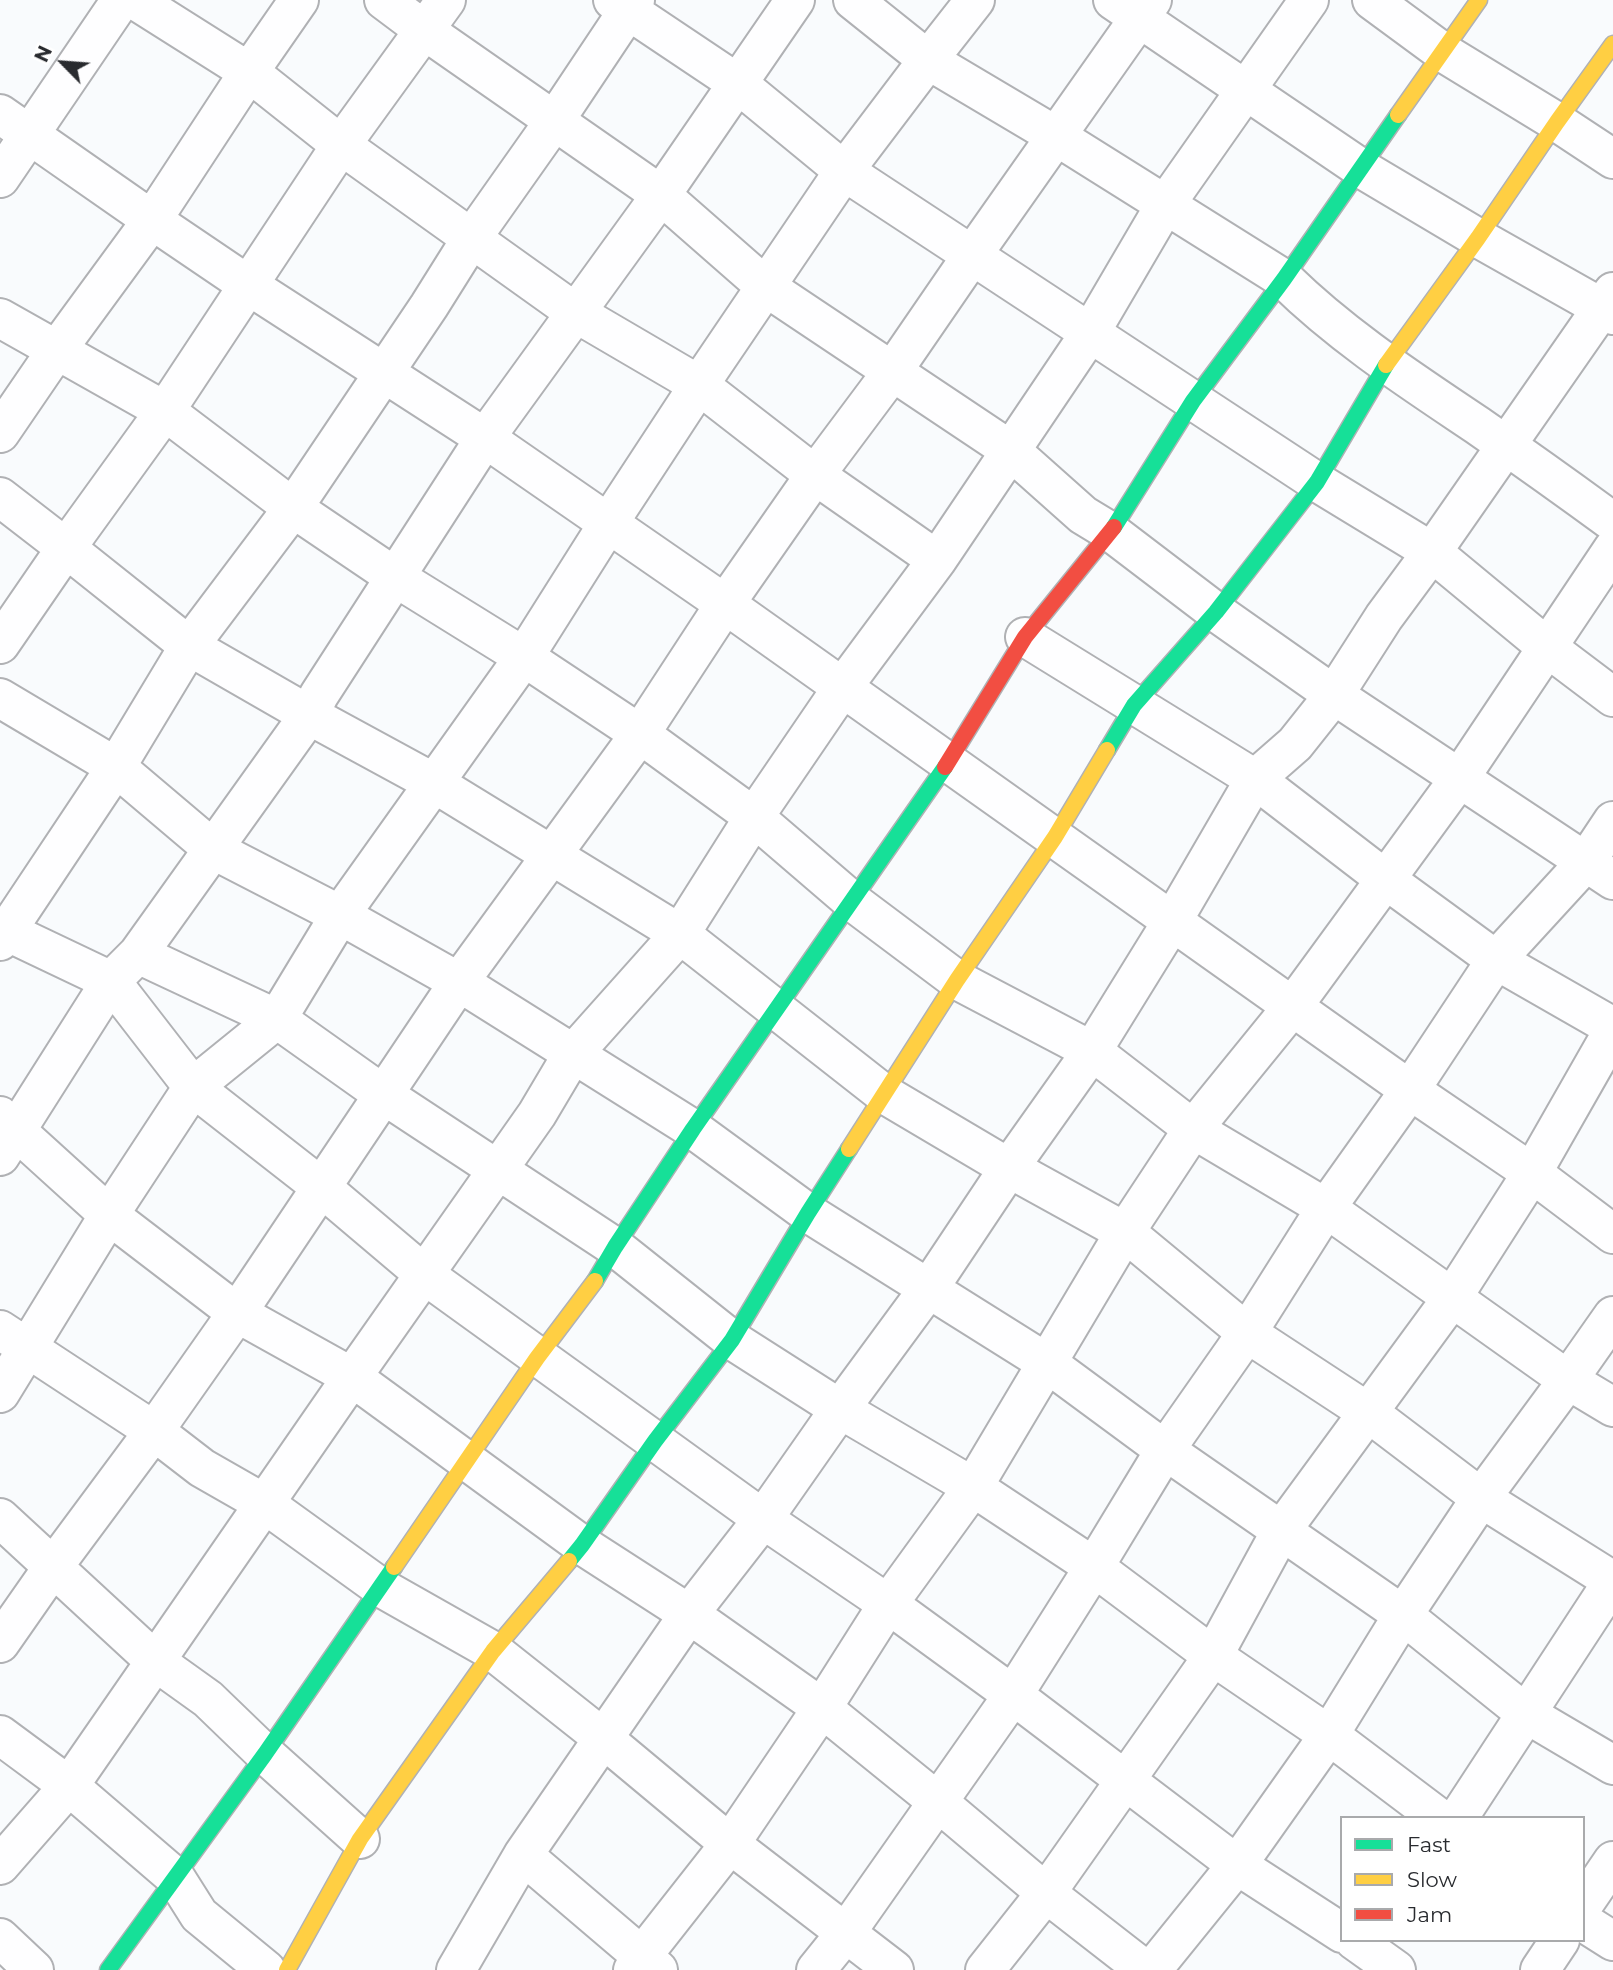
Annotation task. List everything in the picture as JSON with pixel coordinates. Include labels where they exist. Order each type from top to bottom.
[{"type":"street","points":[[0,178],[15,124],[121,0]]},
{"type":"street","points":[[135,0],[249,72],[341,145],[576,313],[699,385],[815,475],[937,559]]},
{"type":"street","points":[[0,433],[152,220],[299,0]]},
{"type":"street","points":[[384,0],[661,195],[766,286],[1010,450],[1083,514],[1111,532],[1216,612],[1334,695],[1599,871]]},
{"type":"street","points":[[0,644],[165,411],[341,145],[446,0]]},
{"type":"street","points":[[795,0],[661,195],[485,438],[319,695],[309,715],[138,954],[111,981],[6,1134],[237,1313],[352,1377],[582,1545],[689,1614],[821,1708],[1046,1893],[1145,1970]]},
{"type":"street","points":[[853,0],[928,60],[1056,136],[1284,279],[1386,364],[1613,522]]},
{"type":"street","points":[[0,1393],[14,1340],[109,1216],[193,1087],[277,1019],[340,915],[524,657],[699,385],[844,171],[975,0]]},
{"type":"street","points":[[0,1865],[69,1786],[537,1114],[572,1055],[680,934],[754,817],[842,688],[937,559],[1090,333],[1165,205],[1310,0]]},
{"type":"street","points":[[1372,0],[1444,52],[1613,159]]},
{"type":"street","points":[[108,1970],[265,1754],[537,1358],[598,1277],[693,1129],[949,762],[1026,637],[1111,532],[1193,401],[1284,279],[1479,0]]},
{"type":"street","points":[[1340,1934],[1237,1866],[1013,1695],[537,1358],[425,1275],[321,1187],[193,1087],[111,981],[3,933],[116,767],[189,646],[293,508],[471,239],[555,120],[626,3],[737,83],[844,171],[1317,482],[1432,552],[1548,648],[1613,697]]},
{"type":"street","points":[[0,1643],[237,1313],[459,982],[640,734],[725,604],[815,475],[892,372],[1056,136],[1135,6],[1246,90],[1362,169],[1478,238],[1609,305],[1505,445],[1384,617],[1334,695],[1295,744],[1255,779],[1173,920],[1092,1051],[929,1288],[763,1519],[689,1614],[523,1855],[456,1970]]},
{"type":"street","points":[[287,1970],[360,1839],[493,1651],[582,1545],[655,1441],[732,1340],[808,1213],[957,980],[1055,837],[1134,705],[1216,612],[1317,482],[1386,364],[1478,238],[1613,44]]},
{"type":"street","points":[[15,124],[248,285],[485,438],[725,604],[1410,1090],[1532,1173],[1613,1234]]},
{"type":"street","points":[[0,318],[165,411],[293,508],[395,577],[524,657],[640,734],[754,817],[853,902],[957,980],[1092,1051],[1193,1129],[1326,1208],[1568,1380],[1613,1407]]},
{"type":"street","points":[[0,497],[189,646],[434,783],[680,934],[884,1094],[1009,1168],[1125,1232],[1247,1333],[1369,1413],[1481,1498],[1613,1581],[1459,1816]]},
{"type":"street","points":[[523,1855],[645,1965],[730,1844],[887,1604],[973,1488],[1125,1232],[1193,1129],[1293,1006],[1459,779],[1613,549]]},
{"type":"street","points":[[985,1970],[1046,1893],[1213,1656],[1281,1531],[1452,1298],[1532,1173],[1613,1029],[1496,960],[1255,779],[1026,637]]},
{"type":"street","points":[[0,698],[116,767],[214,850],[340,915],[459,982],[693,1129],[808,1213],[1047,1363],[1165,1450],[1403,1615],[1525,1713],[1613,1765]]},
{"type":"street","points":[[816,1970],[845,1934],[1013,1695],[1165,1450],[1247,1333],[1326,1208],[1410,1090],[1496,960],[1599,871],[1613,821]]},
{"type":"street","points":[[138,954],[277,1019],[384,1095],[615,1247],[732,1340],[840,1409],[973,1488],[1094,1567],[1213,1656],[1329,1735],[1436,1816]]},
{"type":"street","points":[[1153,1970],[1237,1866],[1329,1735],[1403,1615],[1481,1498],[1613,1316]]},
{"type":"street","points":[[14,1340],[154,1431],[202,1468],[265,1504],[380,1587],[493,1651],[730,1844],[894,1970]]},
{"type":"street","points":[[0,1518],[155,1661],[208,1699],[360,1839]]},
{"type":"street","points":[[0,1735],[69,1786],[175,1877],[200,1915],[266,1970]]},
{"type":"street","points":[[1585,1902],[1613,1861]]},
{"type":"street","points":[[1585,1923],[1613,1941]]},
{"type":"street","points":[[0,1938],[34,1970]]},
{"type":"street","points":[[1540,1970],[1559,1942]]},
{"type":"traffic: fast","points":[[1114,527],[1193,401],[1284,279],[1398,115]]},
{"type":"traffic: fast","points":[[1107,750],[1134,705],[1216,612],[1317,482],[1386,365]]},
{"type":"traffic: fast","points":[[595,1281],[693,1129],[945,767]]},
{"type":"traffic: fast","points":[[569,1561],[732,1340],[849,1149]]},
{"type":"traffic: fast","points":[[108,1970],[265,1754],[394,1567]]},
{"type":"traffic: slow","points":[[1398,115],[1479,0]]},
{"type":"traffic: slow","points":[[1386,365],[1613,44]]},
{"type":"traffic: slow","points":[[849,1149],[957,980],[1055,837],[1107,750]]},
{"type":"traffic: slow","points":[[394,1567],[537,1358],[595,1281]]},
{"type":"traffic: slow","points":[[287,1970],[360,1839],[493,1651],[569,1561]]},
{"type":"traffic: jam","points":[[945,767],[1025,637],[1114,527]]}]
